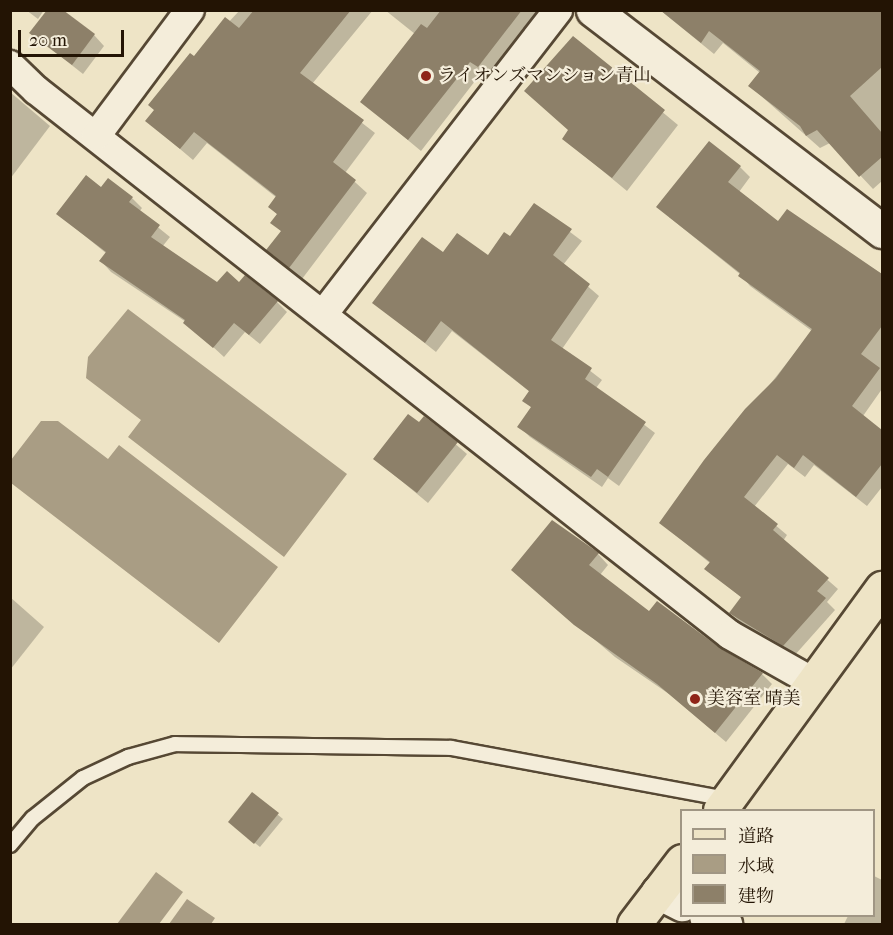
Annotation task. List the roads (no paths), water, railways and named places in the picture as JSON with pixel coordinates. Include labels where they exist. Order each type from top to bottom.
[{"type":"main road","points":[[724,805],[882,588]]},
{"type":"main road","points":[[634,924],[670,898],[680,864]]},
{"type":"street","points":[[96,136],[190,10]]},
{"type":"street","points":[[324,313],[558,10]]},
{"type":"street","points":[[593,10],[882,231]]},
{"type":"street","points":[[10,65],[36,90],[324,313],[730,635],[813,682]]},
{"type":"street","points":[[710,917],[725,924]]},
{"type":"lane","points":[[10,845],[33,818],[83,778],[128,758],[175,744],[451,748],[724,805]]},
{"type":"water","points":[[128,309],[347,474],[284,557],[128,437],[141,420],[86,378],[88,357]]},
{"type":"water","points":[[41,421],[58,421],[108,459],[119,445],[278,567],[219,643],[11,483],[11,460]]},
{"type":"water","points":[[156,872],[183,892],[159,924],[117,924]]},
{"type":"water","points":[[187,899],[215,918],[211,924],[169,924]]},
{"type":"place","name":"ライオンズマンション青山","points":[[426,76]]},
{"type":"place","name":"美容室 晴美","points":[[695,699]]}]
